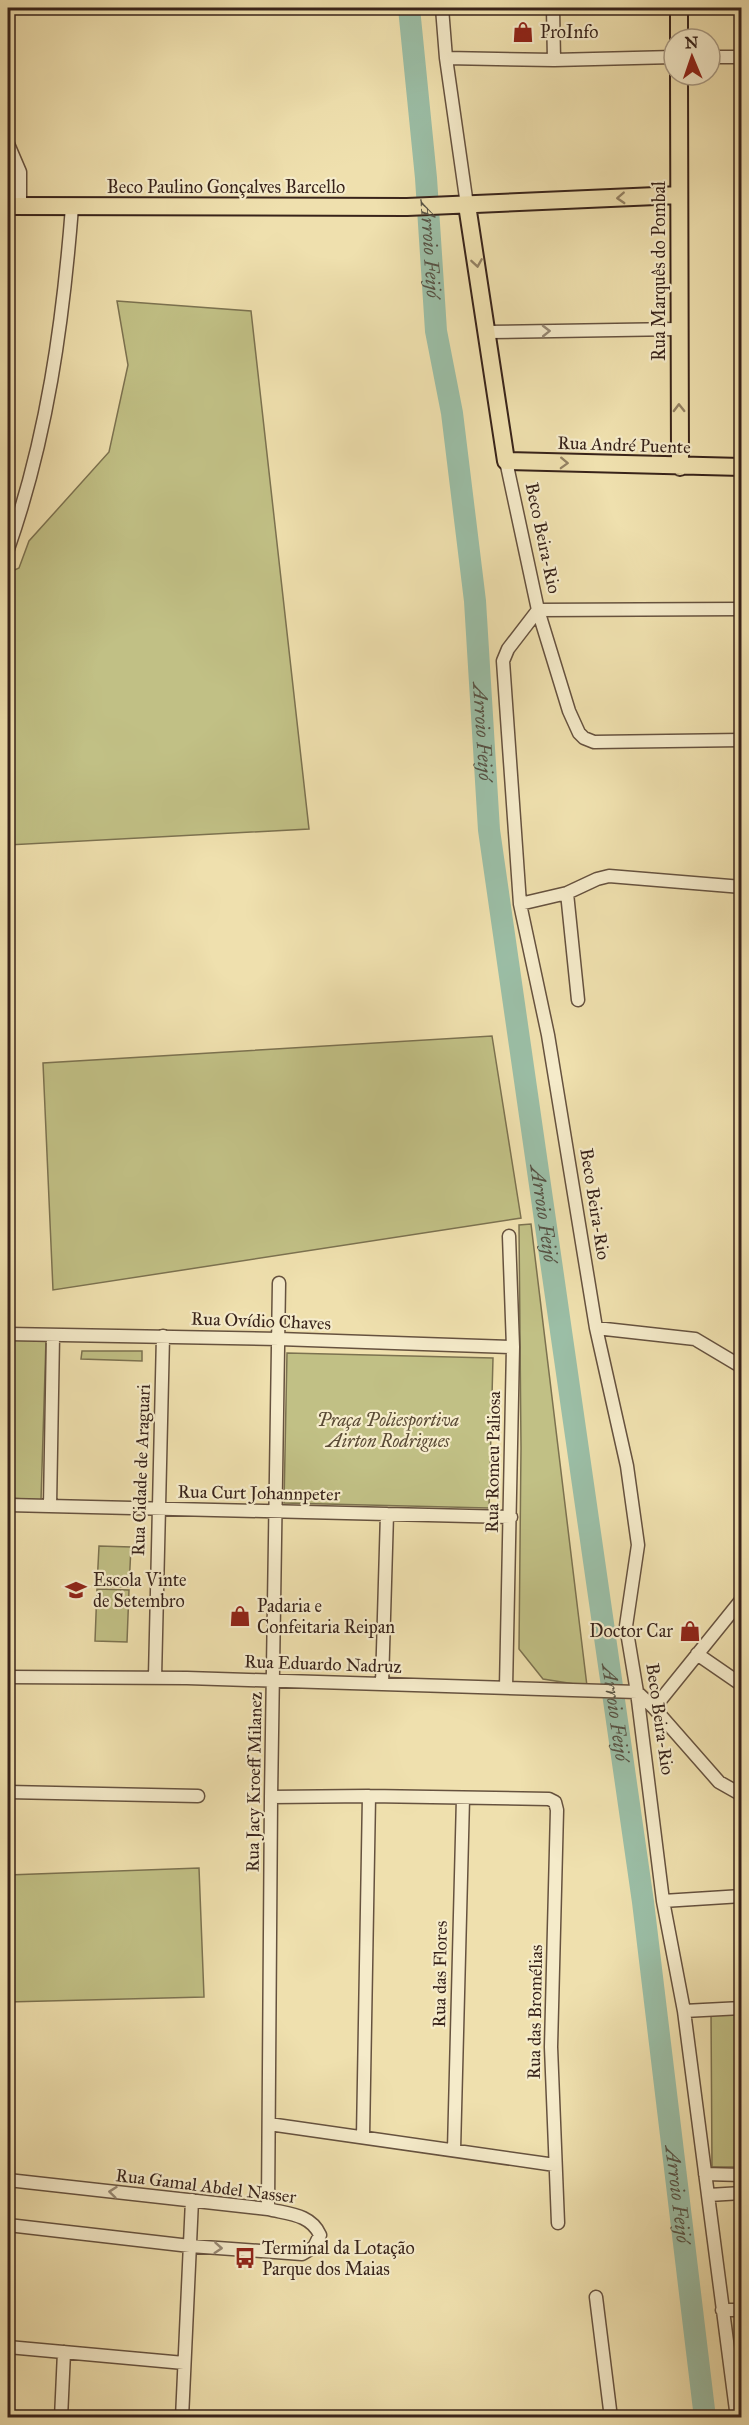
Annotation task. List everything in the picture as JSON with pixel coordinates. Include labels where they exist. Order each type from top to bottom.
[{"type":"main road","points":[[679,8],[679,27]]},
{"type":"main road","name":"Rua Marquês do Pombal","points":[[679,87],[680,466]]},
{"type":"main road","name":"Beco Paulino Gonçalves Barcello","points":[[14,207],[407,207],[679,195]]},
{"type":"main road","name":"Beco Beira-Rio","points":[[467,205],[506,461]]},
{"type":"main road","name":"Rua André Puente","points":[[506,461],[741,467]]},
{"type":"street","name":"Beco Beira-Rio","points":[[442,8],[446,58],[467,205]]},
{"type":"street","points":[[553,8],[554,60]]},
{"type":"street","points":[[446,58],[554,60],[662,57]]},
{"type":"street","points":[[722,57],[741,57]]},
{"type":"street","points":[[8,144],[20,172],[14,207]]},
{"type":"street","points":[[8,549],[38,452],[57,353],[72,207]]},
{"type":"street","points":[[488,332],[678,329]]},
{"type":"street","name":"Beco Beira-Rio","points":[[506,461],[538,610],[508,649],[503,661],[520,904],[548,1035],[596,1328],[627,1466],[638,1545],[626,1626],[633,1692],[663,1901],[684,2011],[722,2310],[737,2387],[737,2418]]},
{"type":"street","points":[[741,609],[538,610],[572,718],[584,738],[594,742],[741,740]]},
{"type":"street","points":[[520,904],[567,893],[609,876],[741,887]]},
{"type":"street","points":[[567,893],[578,1000]]},
{"type":"street","name":"Rua Romeu Paliosa","points":[[506,1688],[513,1347],[509,1236]]},
{"type":"street","name":"Rua Jacy Kroeff Milanez","points":[[268,2209],[271,1797],[279,1283]]},
{"type":"street","points":[[596,1328],[695,1340],[741,1367]]},
{"type":"street","name":"Rua Ovídio Chaves","points":[[8,1334],[163,1336],[513,1347]]},
{"type":"street","points":[[50,1506],[53,1336]]},
{"type":"street","name":"Rua Cidade de Araguari","points":[[155,1677],[163,1336]]},
{"type":"street","name":"Rua Curt Johannpeter","points":[[8,1504],[511,1517]]},
{"type":"street","points":[[382,1684],[387,1514]]},
{"type":"street","points":[[654,1707],[741,1599]]},
{"type":"street","points":[[697,1654],[741,1685]]},
{"type":"street","name":"Rua Eduardo Nadruz","points":[[8,1677],[155,1677],[633,1692]]},
{"type":"street","points":[[633,1692],[654,1707],[719,1782],[741,1795]]},
{"type":"street","points":[[8,1792],[198,1796]]},
{"type":"street","points":[[363,2137],[369,1796]]},
{"type":"street","points":[[271,1797],[463,1798]]},
{"type":"street","name":"Rua das Bromélias","points":[[463,1798],[549,1798],[555,1802],[557,1810],[551,2048],[558,2223]]},
{"type":"street","name":"Rua das Flores","points":[[454,2150],[463,1798]]},
{"type":"street","points":[[663,1901],[741,1896]]},
{"type":"street","points":[[684,2011],[741,2008]]},
{"type":"street","points":[[269,2124],[555,2165]]},
{"type":"street","points":[[705,2174],[741,2175]]},
{"type":"street","name":"Rua Gamal Abdel Nasser","points":[[8,2180],[268,2209],[303,2217],[316,2225],[320,2235],[314,2247],[302,2254],[190,2246],[8,2225]]},
{"type":"street","points":[[709,2195],[741,2193]]},
{"type":"street","points":[[182,2418],[192,2200]]},
{"type":"street","points":[[596,2296],[611,2418]]},
{"type":"street","points":[[722,2310],[741,2310]]},
{"type":"street","points":[[8,2347],[184,2362]]},
{"type":"street","points":[[61,2418],[64,2352]]},
{"type":"green space","points":[[117,301],[251,311],[309,829],[8,845],[8,573],[19,568],[29,541],[109,452],[128,365]]},
{"type":"green space","points":[[492,1036],[521,1218],[53,1290],[43,1063]]},
{"type":"green space","points":[[531,1224],[587,1686],[543,1679],[519,1649],[521,1448],[519,1225]]},
{"type":"green space","points":[[9,1338],[46,1340],[41,1500],[8,1498]]},
{"type":"green space","points":[[82,1351],[142,1351],[142,1361],[81,1359]]},
{"type":"green space","name":"Praça Poliesportiva Airton Rodrigues","points":[[287,1353],[493,1358],[489,1508],[284,1503]]},
{"type":"green space","points":[[99,1546],[131,1547],[129,1587],[97,1586]]},
{"type":"green space","points":[[97,1589],[129,1590],[127,1642],[95,1641]]},
{"type":"green space","points":[[199,1868],[204,1997],[8,2002],[8,1875]]},
{"type":"green space","points":[[711,2011],[741,2011],[741,2167],[712,2167]]},
{"type":"waterway","name":"Arroio Feijó","points":[[409,8],[426,178],[436,331],[452,413],[475,601],[489,830],[643,1902],[705,2418]]},
{"type":"place","name":"ProInfo","points":[[523,32]]},
{"type":"place","name":"Escola Vinte de Setembro","points":[[76,1590]]},
{"type":"place","name":"Padaria e Confeitaria Reipan","points":[[240,1616]]},
{"type":"place","name":"Doctor Car","points":[[690,1631]]},
{"type":"place","name":"Terminal da Lotação Parque dos Maias","points":[[245,2258]]}]
